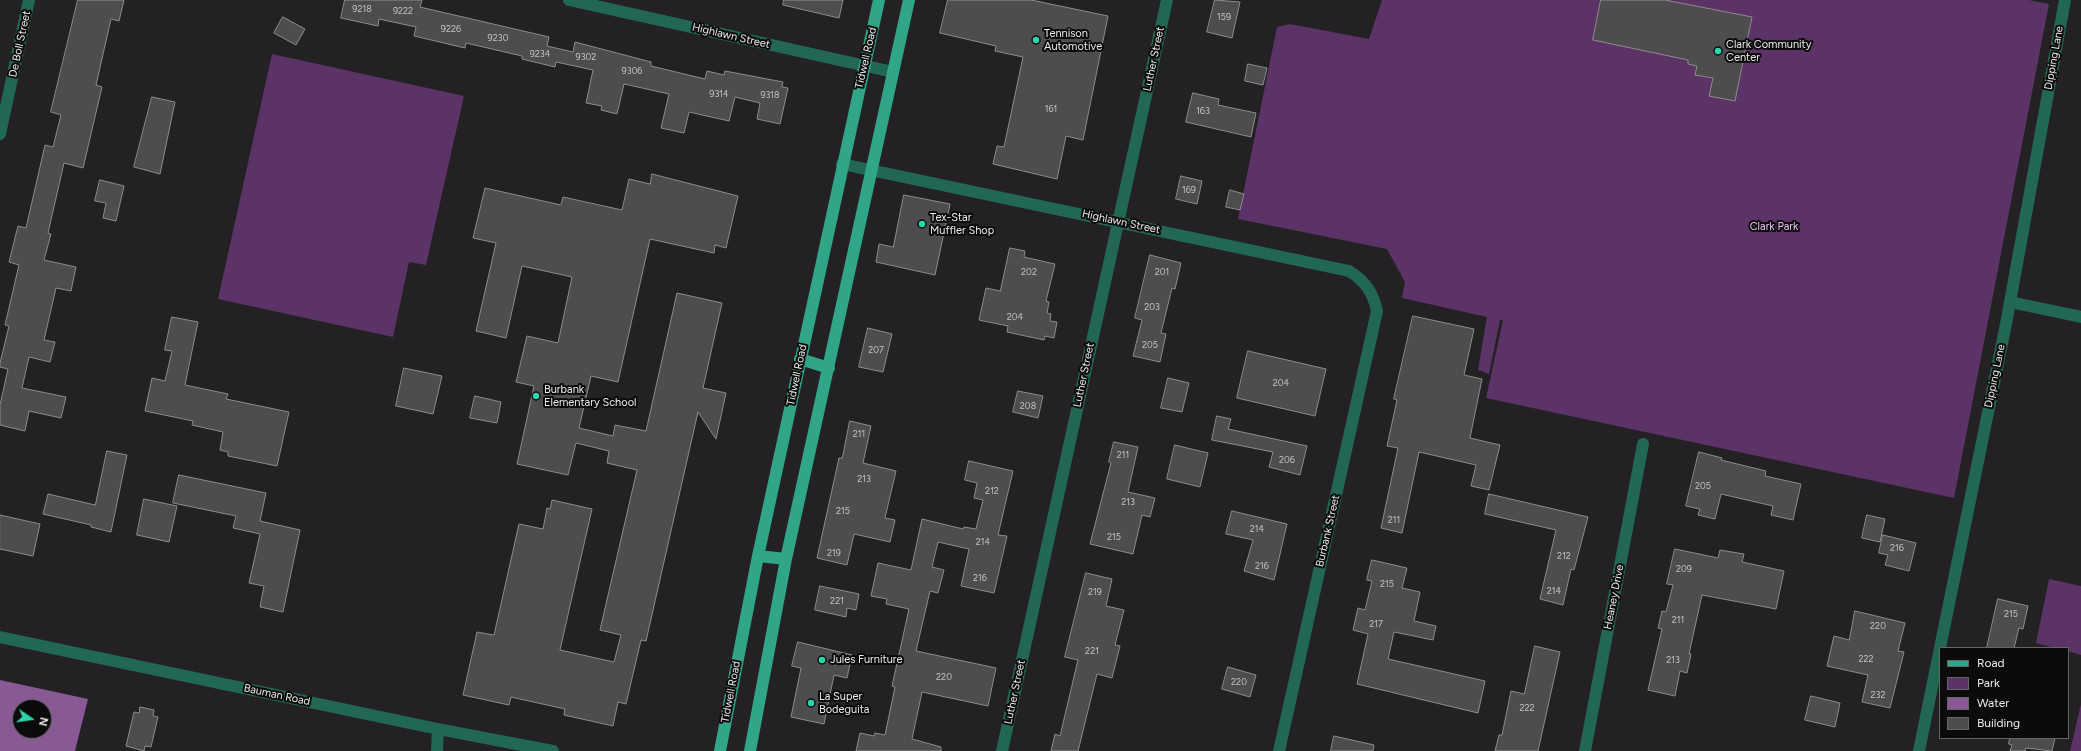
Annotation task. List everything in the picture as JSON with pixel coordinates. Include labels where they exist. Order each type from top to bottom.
[{"type":"main road","name":"Tidwell Road","points":[[720,751],[758,556],[842,164],[879,0]]},
{"type":"main road","points":[[750,751],[786,560],[873,170],[908,0]]},
{"type":"main road","points":[[800,359],[829,368]]},
{"type":"main road","points":[[758,556],[786,560]]},
{"type":"street","name":"De Boll Street","points":[[0,134],[29,0]]},
{"type":"street","name":"Highlawn Street","points":[[569,0],[893,72]]},
{"type":"street","name":"Luther Street","points":[[1002,751],[1167,0]]},
{"type":"street","name":"Dipping Lane","points":[[1940,647],[2010,302],[2065,0]]},
{"type":"street","name":"Highlawn Street","points":[[842,164],[976,193],[1118,221],[1349,271],[1360,278],[1368,287],[1374,299],[1377,311]]},
{"type":"street","points":[[2010,302],[2081,317]]},
{"type":"street","name":"Burbank Street","points":[[1279,751],[1377,311]]},
{"type":"street","name":"Heaney Drive","points":[[1585,751],[1643,444]]},
{"type":"street","name":"Bauman Road","points":[[0,637],[438,729],[553,751]]},
{"type":"street","name":"Dipping Lane","points":[[1919,751],[1939,652]]},
{"type":"street","points":[[437,751],[438,729]]},
{"type":"green space","name":"Clark Park","points":[[1382,0],[2029,0],[2049,4],[1954,498],[1486,398],[1503,320],[1500,320],[1489,374],[1478,370],[1487,317],[1402,298],[1405,282],[1387,249],[1238,219],[1277,27],[1290,24],[1369,39]]},
{"type":"green space","points":[[272,54],[464,96],[426,265],[409,262],[393,337],[218,299]]},
{"type":"green space","points":[[2049,579],[2081,586],[2081,655],[2069,651],[2069,647],[2051,647],[2036,643]]},
{"type":"green space","points":[[2081,704],[2081,751],[2070,751]]},
{"type":"water","points":[[0,680],[88,699],[75,751],[0,751]]},
{"type":"building","points":[[78,0],[124,0],[119,21],[111,19],[96,85],[102,87],[83,168],[64,163],[48,233],[51,234],[44,260],[76,267],[71,291],[56,288],[44,340],[55,342],[50,362],[29,357],[22,388],[66,397],[61,418],[29,411],[25,431],[0,425],[0,405],[8,369],[0,367],[0,363],[9,326],[5,325],[19,265],[9,262],[18,226],[26,228],[45,145],[53,147],[61,115],[51,112]]},
{"type":"building","points":[[345,0],[422,0],[420,7],[549,37],[547,46],[573,52],[575,42],[651,62],[651,66],[705,79],[707,71],[724,75],[725,71],[783,82],[782,87],[788,88],[780,124],[757,119],[760,103],[735,97],[729,121],[689,112],[684,133],[661,128],[669,94],[624,84],[617,114],[601,110],[602,106],[586,103],[593,70],[556,62],[555,67],[522,59],[522,56],[466,43],[465,48],[414,36],[416,27],[379,19],[378,26],[341,18]]},
{"type":"building","points":[[784,0],[843,0],[839,18],[783,5]]},
{"type":"building","points":[[948,0],[1031,0],[1108,16],[1083,140],[1066,136],[1057,179],[993,164],[997,146],[1004,147],[1023,57],[995,51],[996,46],[940,33]]},
{"type":"building","points":[[1215,0],[1240,2],[1232,38],[1207,32]]},
{"type":"building","points":[[1601,0],[1665,0],[1752,17],[1735,101],[1709,96],[1713,78],[1695,75],[1697,66],[1688,64],[1688,60],[1593,40]]},
{"type":"building","points":[[283,17],[305,29],[296,45],[274,33]]},
{"type":"building","points":[[1248,64],[1267,68],[1263,85],[1245,81]]},
{"type":"building","points":[[1193,93],[1219,99],[1218,105],[1256,113],[1251,137],[1186,122]]},
{"type":"building","points":[[152,97],[175,102],[160,174],[134,167]]},
{"type":"building","points":[[652,174],[738,196],[726,248],[715,245],[714,253],[650,239],[618,382],[591,376],[579,428],[613,436],[615,425],[646,431],[677,293],[722,303],[703,388],[726,393],[716,439],[698,412],[646,641],[641,640],[626,704],[618,702],[613,726],[564,715],[565,709],[511,697],[509,705],[463,695],[477,632],[494,635],[519,524],[543,529],[547,508],[550,509],[552,500],[592,509],[560,650],[614,662],[621,635],[600,630],[637,470],[607,463],[609,451],[576,443],[568,475],[517,464],[534,386],[516,382],[527,336],[558,343],[572,277],[522,266],[506,338],[476,331],[496,243],[473,238],[485,188],[561,205],[563,197],[622,210],[629,179],[650,184]]},
{"type":"building","points":[[1181,176],[1202,181],[1197,204],[1176,199]]},
{"type":"building","points":[[100,180],[124,186],[116,221],[103,218],[106,203],[95,201]]},
{"type":"building","points":[[1230,190],[1244,194],[1240,210],[1226,207]]},
{"type":"building","name":"Tex-Star Muffler Shop","points":[[904,195],[950,204],[935,275],[876,262],[879,244],[893,247]]},
{"type":"building","points":[[1010,248],[1025,251],[1024,257],[1055,264],[1046,301],[1049,302],[1047,313],[1051,314],[1050,321],[1057,322],[1054,338],[1045,336],[1044,340],[1007,332],[1008,326],[979,320],[986,288],[1000,291]]},
{"type":"building","points":[[1150,255],[1181,263],[1175,289],[1172,288],[1161,333],[1166,334],[1160,362],[1133,356],[1142,320],[1135,318]]},
{"type":"building","points":[[1413,316],[1474,329],[1464,375],[1482,379],[1470,438],[1500,445],[1489,490],[1471,486],[1476,465],[1419,452],[1402,533],[1381,528],[1398,448],[1387,446],[1397,400],[1394,399]]},
{"type":"building","points":[[172,317],[198,322],[185,385],[228,394],[226,399],[289,412],[277,466],[228,456],[228,452],[220,450],[223,432],[192,425],[193,421],[145,411],[152,378],[165,381],[172,351],[165,350]]},
{"type":"building","points":[[868,328],[892,334],[883,372],[859,367]]},
{"type":"building","points":[[1248,351],[1326,369],[1315,416],[1237,398]]},
{"type":"building","points":[[404,368],[442,376],[433,414],[396,406]]},
{"type":"building","points":[[1168,378],[1189,383],[1182,412],[1161,408]]},
{"type":"building","points":[[1018,391],[1043,396],[1038,418],[1013,412]]},
{"type":"building","points":[[475,396],[501,402],[497,423],[470,418]]},
{"type":"building","points":[[1217,416],[1231,419],[1228,429],[1307,446],[1300,475],[1269,467],[1273,452],[1212,440]]},
{"type":"building","points":[[850,421],[871,426],[863,463],[896,471],[885,518],[895,520],[890,542],[854,534],[847,565],[817,558],[839,458],[842,458]]},
{"type":"building","points":[[1114,442],[1138,447],[1128,492],[1155,498],[1150,517],[1142,515],[1133,554],[1090,544],[1111,463],[1109,462]]},
{"type":"building","points":[[1175,445],[1208,453],[1200,487],[1167,479]]},
{"type":"building","points":[[107,451],[127,455],[111,532],[91,527],[91,525],[43,514],[48,494],[95,505]]},
{"type":"building","points":[[1699,452],[1722,458],[1721,460],[1766,471],[1765,476],[1801,484],[1793,520],[1771,515],[1773,506],[1721,494],[1715,519],[1698,515],[1700,509],[1686,506]]},
{"type":"building","points":[[969,461],[1013,471],[998,535],[1007,536],[994,593],[961,586],[969,549],[938,542],[932,567],[944,570],[938,593],[930,591],[916,651],[996,668],[988,706],[922,692],[912,739],[941,747],[941,751],[856,751],[860,733],[874,736],[875,733],[885,735],[895,687],[892,686],[909,609],[886,604],[887,599],[871,596],[878,563],[911,570],[922,519],[963,529],[964,527],[976,529],[983,500],[974,498],[977,483],[965,480]]},
{"type":"building","points":[[179,475],[266,493],[260,521],[300,530],[283,612],[260,607],[264,586],[249,583],[260,534],[233,528],[236,516],[173,503]]},
{"type":"building","points":[[1489,494],[1588,517],[1574,570],[1571,569],[1563,605],[1540,599],[1556,530],[1485,514]]},
{"type":"building","points":[[144,499],[177,506],[169,542],[137,535]]},
{"type":"building","points":[[1232,511],[1287,524],[1274,580],[1244,571],[1253,540],[1226,534]]},
{"type":"building","points":[[0,515],[40,524],[33,556],[0,549]]},
{"type":"building","points":[[1867,515],[1885,519],[1880,542],[1862,538]]},
{"type":"building","points":[[1883,535],[1916,543],[1909,571],[1885,565],[1888,555],[1879,553]]},
{"type":"building","points":[[1675,549],[1718,558],[1720,550],[1744,554],[1742,562],[1784,571],[1776,609],[1702,595],[1689,654],[1691,654],[1687,673],[1680,671],[1675,696],[1648,690],[1662,629],[1658,628],[1662,611],[1666,612],[1673,585],[1667,584]]},
{"type":"building","points":[[1372,560],[1407,568],[1402,588],[1420,592],[1414,621],[1436,626],[1433,640],[1394,632],[1388,659],[1485,681],[1478,713],[1357,684],[1368,634],[1353,630],[1358,608],[1365,610],[1372,581],[1367,580]]},
{"type":"building","points":[[1086,573],[1112,579],[1106,606],[1124,610],[1115,645],[1120,646],[1112,678],[1097,674],[1078,751],[1051,751],[1055,734],[1060,736],[1078,660],[1065,657]]},
{"type":"building","points":[[820,586],[859,594],[856,610],[847,608],[846,617],[815,610]]},
{"type":"building","points":[[1998,599],[2028,606],[2023,629],[2019,628],[2014,647],[1987,647]]},
{"type":"building","points":[[1855,611],[1905,623],[1898,651],[1904,652],[1890,708],[1862,702],[1868,675],[1827,666],[1834,636],[1849,640]]},
{"type":"building","points":[[798,642],[852,655],[847,678],[834,675],[824,724],[791,717],[801,668],[792,666]]},
{"type":"building","points":[[1535,646],[1560,652],[1538,751],[1495,751],[1499,735],[1502,735],[1511,691],[1524,694]]},
{"type":"building","points":[[1228,667],[1256,675],[1250,697],[1222,689]]},
{"type":"building","points":[[1811,696],[1840,703],[1835,727],[1805,720]]},
{"type":"building","points":[[140,707],[154,710],[153,716],[158,717],[151,747],[145,746],[144,751],[126,746],[134,712],[139,713]]},
{"type":"building","points":[[1334,736],[1374,745],[1373,751],[1331,751]]},
{"type":"building","points":[[2010,739],[2055,739],[2052,751],[2026,748],[2025,751],[2010,751],[2012,745],[2009,744]]},
{"type":"place","name":"Tennison Automotive","points":[[1036,40]]},
{"type":"place","name":"Clark Community Center","points":[[1718,51]]},
{"type":"place","name":"Tex-Star Muffler Shop","points":[[922,224]]},
{"type":"place","name":"Burbank Elementary School","points":[[536,396]]},
{"type":"place","name":"Jules Furniture","points":[[822,660]]},
{"type":"place","name":"La Super Bodeguita","points":[[811,703]]}]
